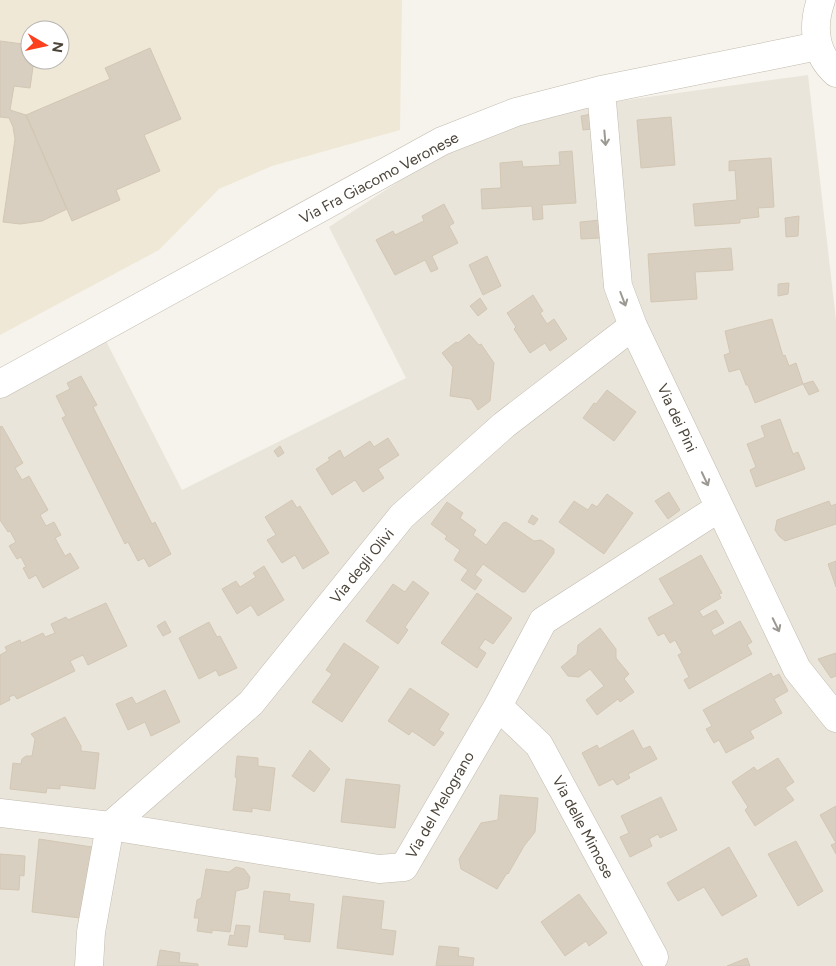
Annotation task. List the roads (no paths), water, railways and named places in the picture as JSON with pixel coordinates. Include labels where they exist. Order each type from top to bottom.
[{"type":"street","points":[[821,0],[816,16],[818,46],[830,68],[836,73]]},
{"type":"street","name":"Via Fra Giacomo Veronese","points":[[0,384],[442,142],[516,112],[601,90],[818,46]]},
{"type":"street","name":"Via dei Pini","points":[[601,90],[618,286],[633,326],[797,669],[836,718]]},
{"type":"street","name":"Via degli Olivi","points":[[110,826],[251,703],[402,516],[504,425],[633,326]]},
{"type":"street","name":"Via del Melograno","points":[[0,813],[110,826],[379,869],[404,867],[498,706],[543,621],[719,508]]},
{"type":"street","name":"Via delle Mimose","points":[[498,706],[539,745],[654,958]]},
{"type":"street","points":[[89,966],[91,932],[110,826]]}]
